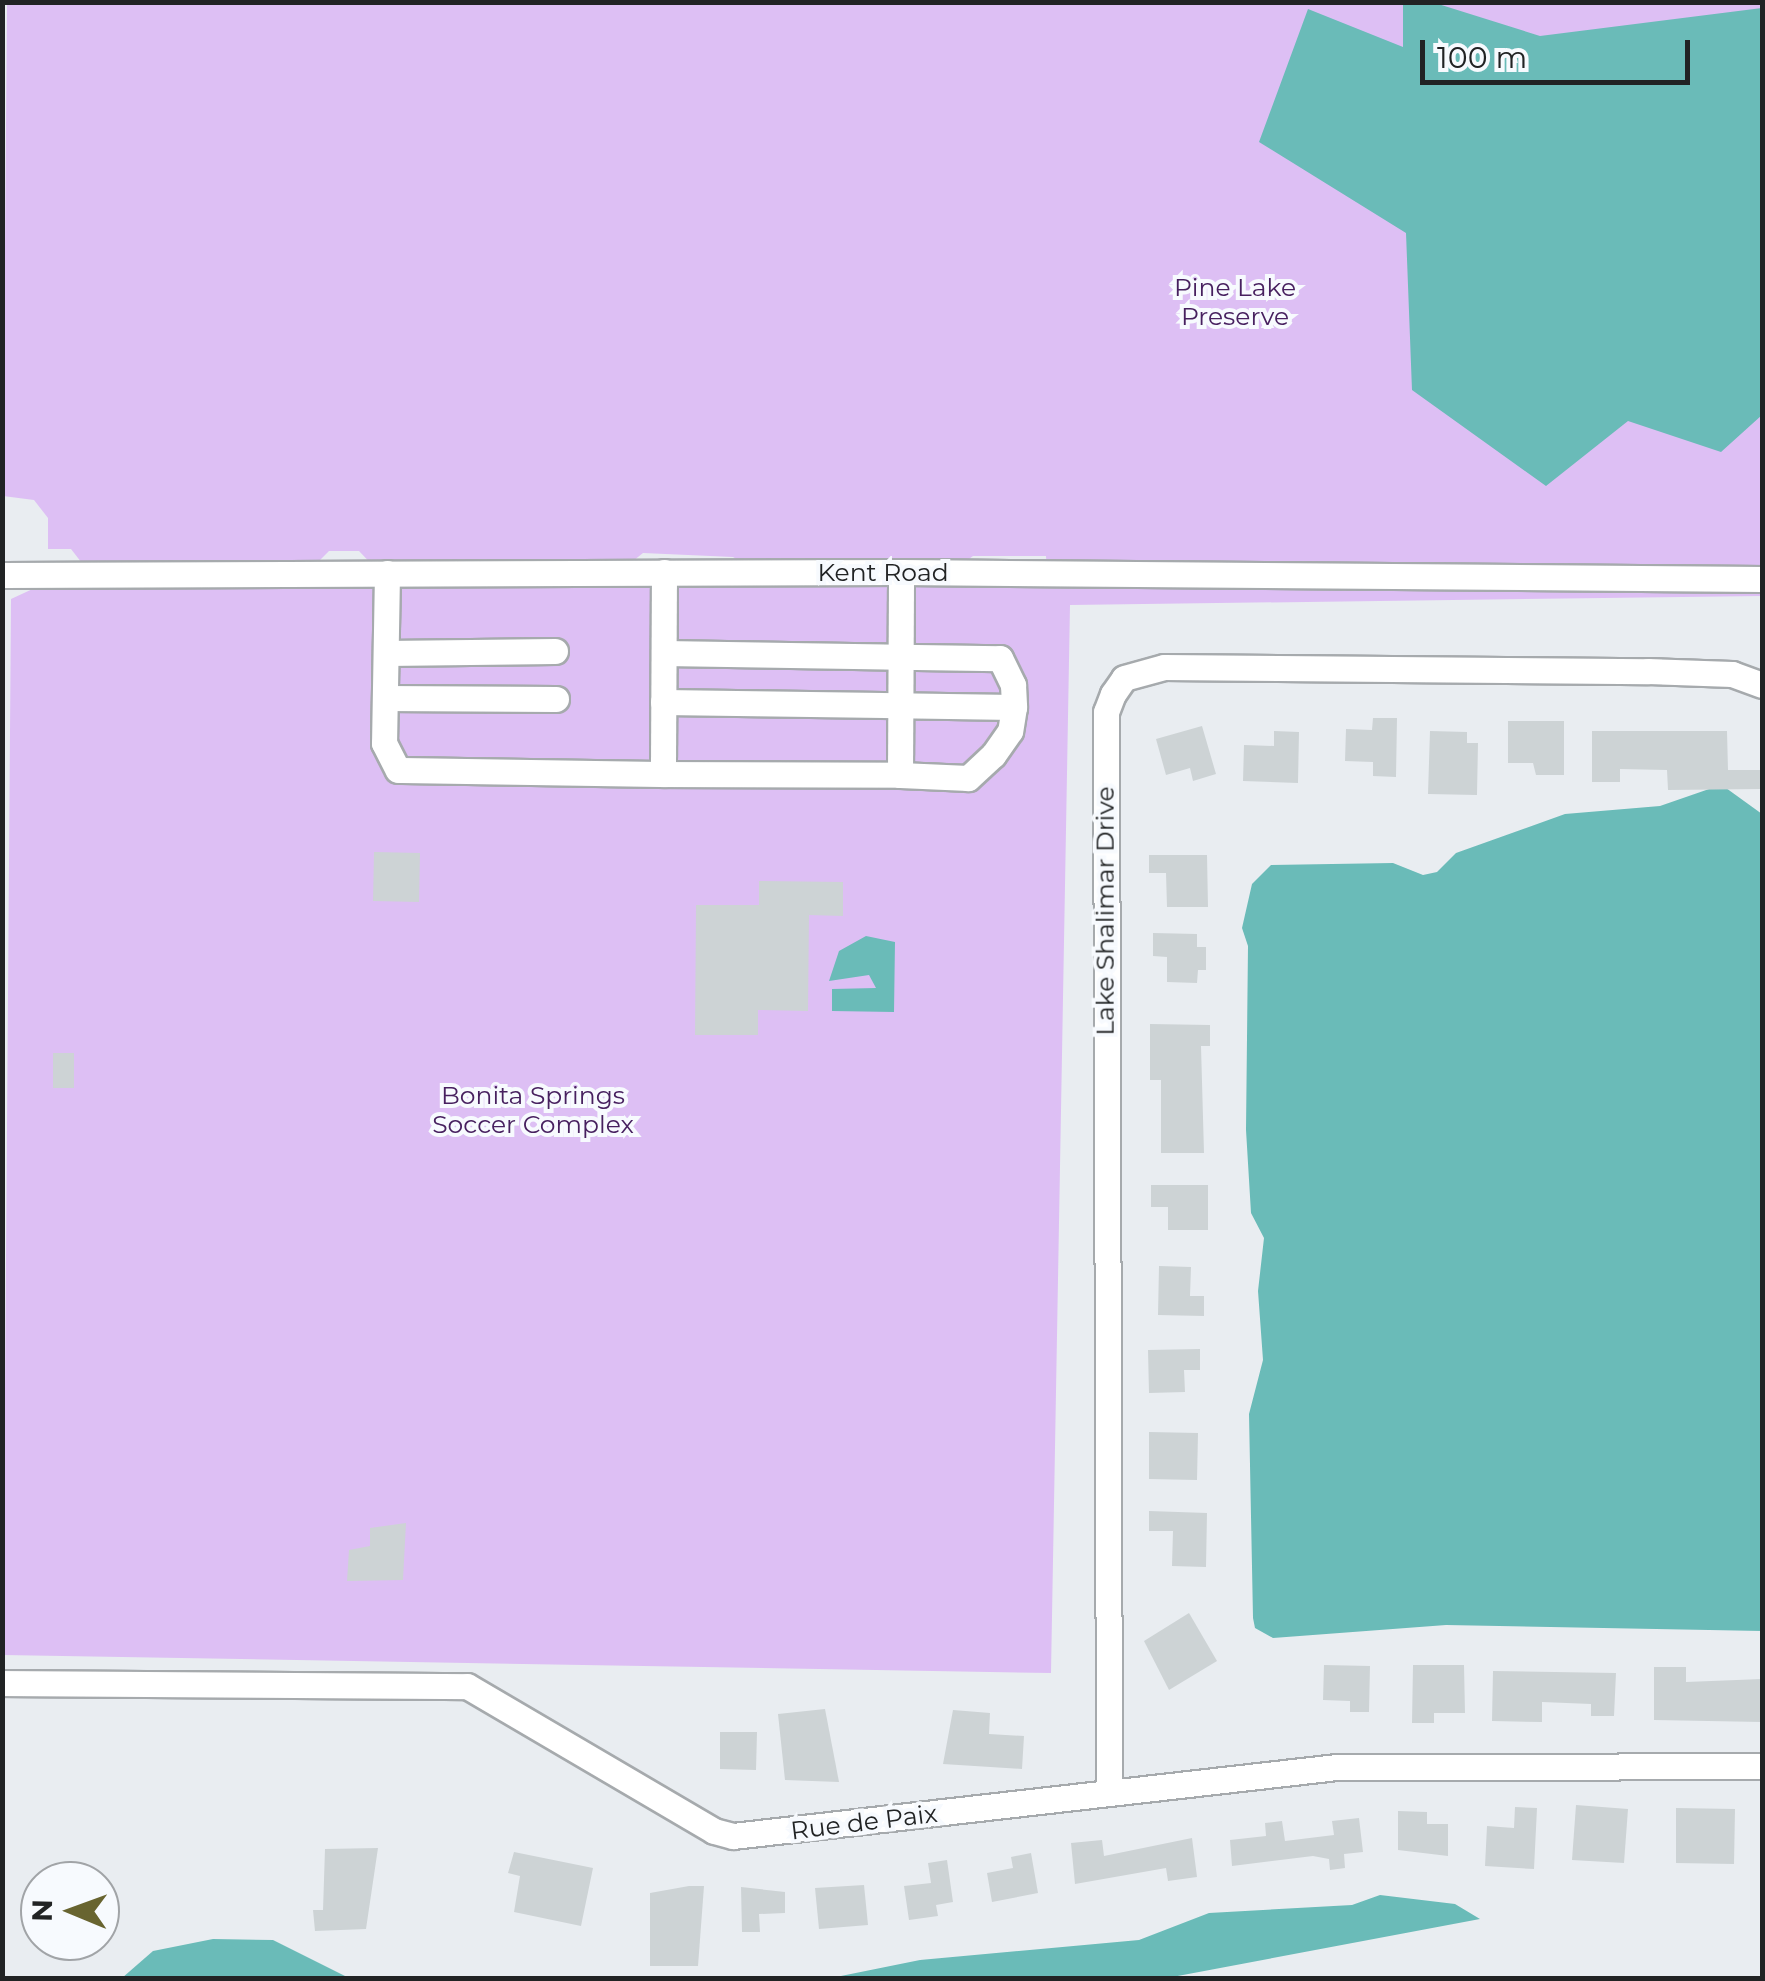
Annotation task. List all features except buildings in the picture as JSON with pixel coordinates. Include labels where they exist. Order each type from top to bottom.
[{"type":"street","points":[[663,774],[664,572]]},
{"type":"street","name":"Kent Road","points":[[2,576],[901,572],[1762,580]]},
{"type":"street","points":[[900,775],[901,572]]},
{"type":"street","points":[[387,573],[386,752],[407,774],[968,778],[1010,731],[1013,685],[1000,658],[664,653]]},
{"type":"street","points":[[386,653],[556,651]]},
{"type":"street","name":"Lake Shalimar Drive","points":[[1110,1792],[1105,768],[1106,712],[1113,694],[1124,678],[1164,667],[1664,671],[1732,674],[1762,685]]},
{"type":"street","points":[[385,698],[556,700]]},
{"type":"street","points":[[663,702],[900,703],[1014,708]]},
{"type":"street","name":"Rue de Paix","points":[[2,1682],[466,1686],[714,1831],[733,1836],[1110,1792],[1398,1764],[1762,1766]]},
{"type":"green space","points":[[7,3],[1762,3],[1762,596],[1070,605],[1051,1673],[3,1655],[11,599],[37,587],[1047,575],[1046,556],[973,556],[947,575],[763,574],[733,557],[643,553],[623,569],[380,573],[359,551],[329,551],[314,566],[85,567],[71,549],[48,549],[48,518],[34,500],[3,496]]},
{"type":"water","points":[[1403,3],[1435,3],[1540,36],[1762,8],[1762,415],[1721,452],[1628,421],[1546,486],[1412,390],[1406,233],[1259,142],[1308,9],[1403,47]]},
{"type":"water","points":[[1712,788],[1726,788],[1762,814],[1762,1631],[1446,1625],[1273,1638],[1255,1628],[1253,1618],[1249,1414],[1263,1360],[1258,1291],[1264,1238],[1251,1213],[1246,1130],[1248,946],[1242,928],[1252,884],[1271,865],[1393,863],[1423,875],[1437,872],[1456,853],[1565,814],[1660,806]]},
{"type":"water","points":[[866,936],[895,942],[894,1012],[832,1011],[832,989],[876,988],[869,975],[829,981],[839,951]]},
{"type":"water","points":[[1380,1895],[1455,1904],[1480,1919],[1167,1978],[831,1978],[920,1960],[1139,1940],[1209,1913],[1352,1905]]},
{"type":"water","points":[[213,1939],[273,1940],[349,1978],[122,1978],[153,1951]]},
{"type":"park label","name":"Pine Lake Preserve","points":[[1235,302]]},
{"type":"park label","name":"Bonita Springs Soccer Complex","points":[[533,1110]]}]
